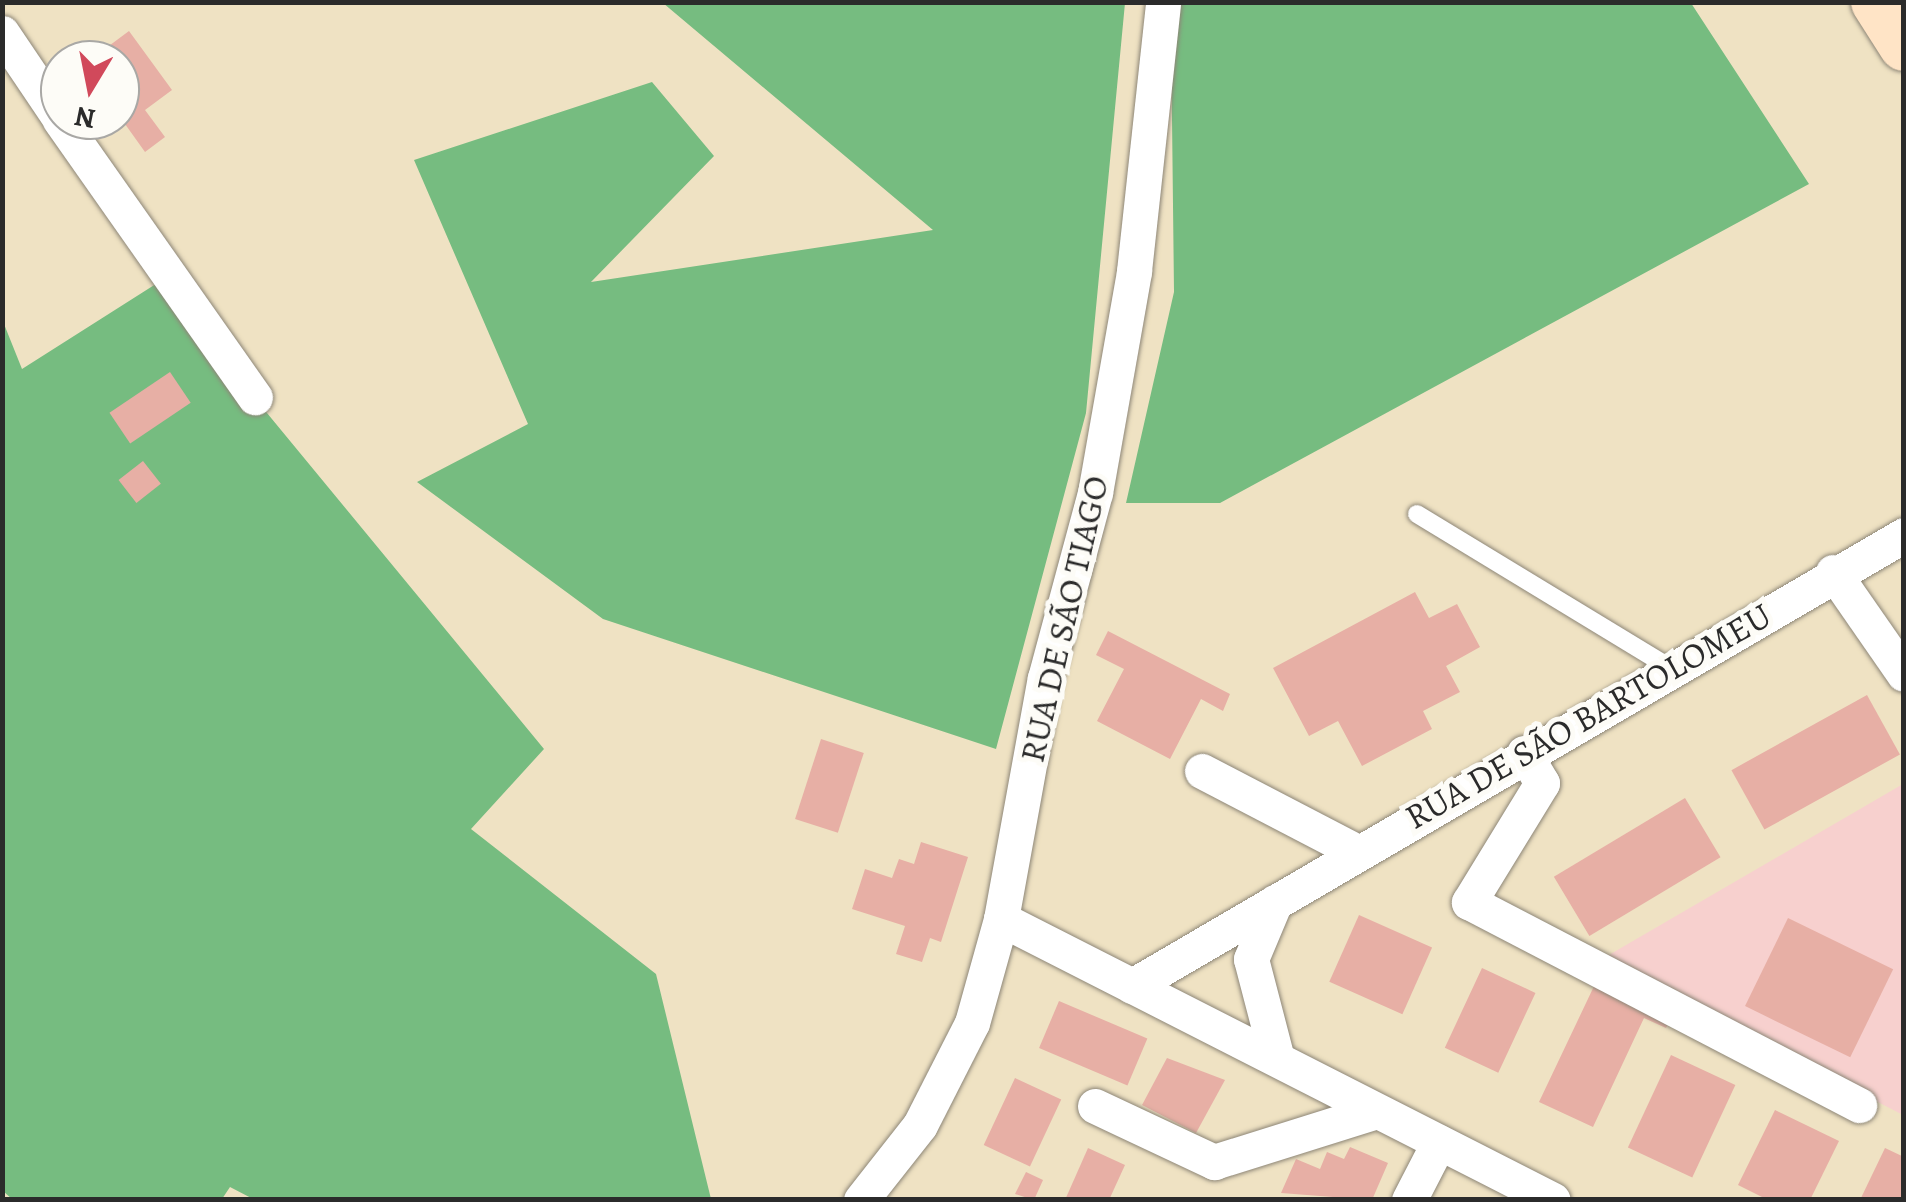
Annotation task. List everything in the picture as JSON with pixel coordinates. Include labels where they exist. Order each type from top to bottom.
[{"type":"main road","points":[[1876,2],[1904,46]]},
{"type":"street","name":"RUA DE SÃO TIAGO","points":[[861,1200],[920,1126],[972,1023],[1000,918],[1045,678],[1095,493],[1134,271],[1163,2]]},
{"type":"street","points":[[2,33],[40,90]]},
{"type":"street","points":[[74,140],[255,398]]},
{"type":"street","name":"RUA DE SÃO BARTOLOMEU","points":[[1132,986],[1669,667],[1904,535]]},
{"type":"street","points":[[1833,572],[1904,674]]},
{"type":"street","points":[[1524,753],[1542,782],[1469,902],[1859,1105]]},
{"type":"street","points":[[1202,772],[1356,852]]},
{"type":"street","points":[[1275,902],[1251,959],[1277,1059]]},
{"type":"street","points":[[1000,918],[1553,1200]]},
{"type":"street","points":[[1095,1106],[1214,1162],[1374,1112]]},
{"type":"street","points":[[1409,1200],[1439,1142]]},
{"type":"lane","points":[[1417,514],[1669,667]]},
{"type":"shaded area","points":[[1903,784],[1903,1115],[1602,959]]},
{"type":"green space","points":[[663,3],[1125,3],[1086,413],[996,749],[603,619],[417,482],[528,424],[414,160],[652,82],[714,156],[591,282],[933,230]]},
{"type":"green space","points":[[1178,3],[1691,3],[1809,184],[1220,503],[1126,503],[1174,292],[1171,32]]},
{"type":"green space","points":[[159,282],[544,749],[471,829],[656,974],[711,1199],[255,1200],[230,1187],[222,1199],[13,1200],[3,1191],[2,319],[22,369]]},
{"type":"building","points":[[129,31],[136,40],[117,40]]},
{"type":"building","points":[[140,46],[172,90],[145,110],[165,137],[145,152],[136,140],[140,140]]},
{"type":"building","points":[[170,372],[191,403],[130,443],[109,413]]},
{"type":"building","points":[[143,461],[161,484],[136,503],[119,480]]},
{"type":"building","points":[[1415,592],[1429,618],[1457,604],[1480,647],[1446,666],[1460,692],[1423,711],[1432,729],[1362,766],[1338,721],[1309,736],[1273,668]]},
{"type":"building","points":[[1108,631],[1230,694],[1223,711],[1201,699],[1170,759],[1097,721],[1124,669],[1096,655]]},
{"type":"building","points":[[1867,695],[1900,754],[1764,830],[1731,770]]},
{"type":"building","points":[[821,739],[864,753],[838,833],[795,819]]},
{"type":"building","points":[[1685,798],[1721,857],[1589,936],[1554,877]]},
{"type":"building","points":[[921,842],[968,857],[941,942],[930,938],[922,962],[896,954],[905,926],[852,909],[865,869],[892,878],[899,859],[914,864]]},
{"type":"building","points":[[1359,915],[1432,948],[1402,1014],[1329,982]]},
{"type":"building","points":[[1788,918],[1893,969],[1850,1057],[1745,1006]]},
{"type":"building","points":[[1482,968],[1535,993],[1498,1073],[1445,1048]]},
{"type":"building","points":[[1596,982],[1671,1018],[1666,1028],[1644,1018],[1593,1127],[1539,1102]]},
{"type":"building","points":[[1059,1001],[1147,1039],[1127,1085],[1039,1048]]},
{"type":"building","points":[[1671,1055],[1735,1085],[1692,1177],[1628,1147]]},
{"type":"building","points":[[1167,1058],[1225,1080],[1196,1133],[1142,1105]]},
{"type":"building","points":[[1015,1078],[1061,1100],[1030,1167],[984,1145]]},
{"type":"building","points":[[1775,1110],[1839,1141],[1810,1200],[1768,1200],[1738,1185]]},
{"type":"building","points":[[1350,1147],[1388,1163],[1372,1200],[1281,1193],[1296,1159],[1320,1169],[1327,1152],[1344,1159]]},
{"type":"building","points":[[1088,1148],[1125,1165],[1109,1200],[1065,1200]]},
{"type":"building","points":[[1885,1148],[1904,1157],[1904,1200],[1860,1200]]},
{"type":"building","points":[[1026,1172],[1043,1180],[1034,1200],[1015,1194]]}]
